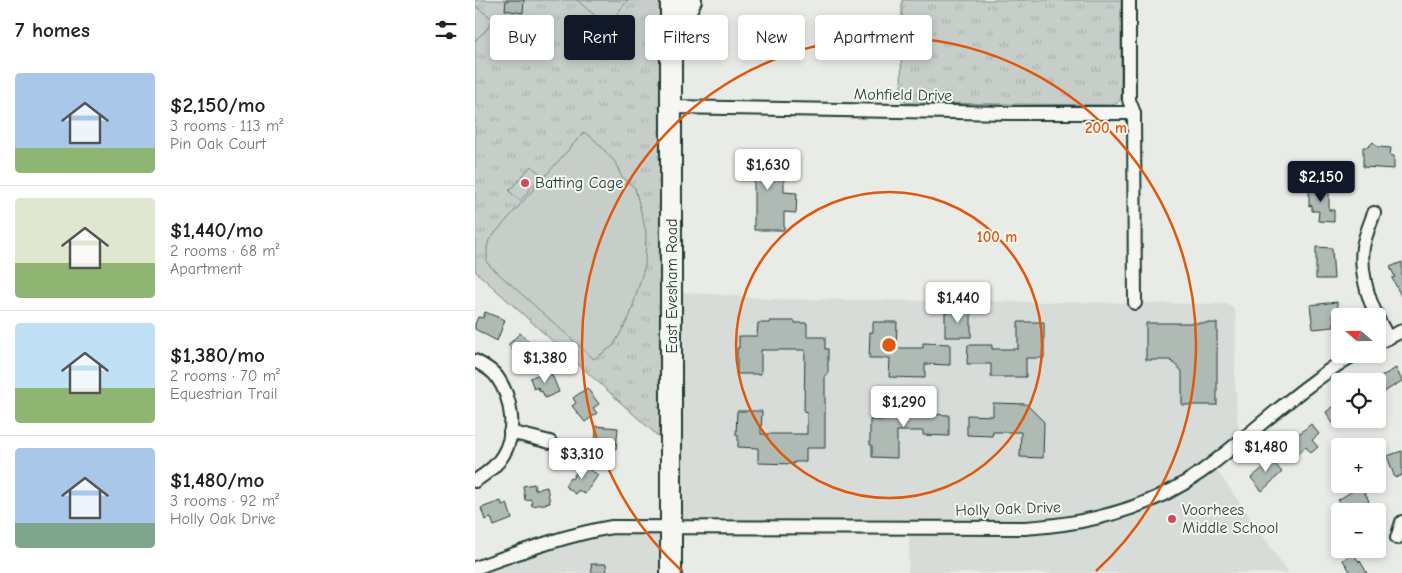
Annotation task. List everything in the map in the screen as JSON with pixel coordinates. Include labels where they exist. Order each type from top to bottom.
[{"type":"main road","name":"East Evesham Road","points":[[671,0],[671,573]]},
{"type":"main road","points":[[671,86],[683,52],[685,12],[691,0]]},
{"type":"street","points":[[1129,0],[1129,100],[1134,113],[1135,303]]},
{"type":"street","name":"Mohfield Drive","points":[[671,107],[1010,113],[1134,113]]},
{"type":"street","points":[[1373,308],[1363,270],[1363,248],[1374,213]]},
{"type":"street","points":[[1386,339],[1402,331]]},
{"type":"street","points":[[475,361],[496,375],[503,387],[511,410],[511,432],[505,453],[487,473],[475,481]]},
{"type":"street","name":"Holly Oak Drive","points":[[475,568],[538,546],[589,531],[612,527],[1025,528],[1103,517],[1169,492],[1201,472],[1277,410],[1342,363]]},
{"type":"street","points":[[511,432],[550,442]]},
{"type":"street","points":[[1397,538],[1402,522]]},
{"type":"shaded area","points":[[672,291],[772,299],[1228,304],[1234,309],[1236,316],[1235,380],[1239,440],[1212,463],[1289,573],[908,573],[910,527],[671,526]]},
{"type":"shaded area","points":[[671,526],[671,573],[475,573],[588,531]]},
{"type":"green space","points":[[475,0],[671,0],[671,15],[645,15],[645,60],[671,60],[671,448],[475,271]]},
{"type":"green space","points":[[577,0],[628,0],[616,15],[594,15]]},
{"type":"green space","points":[[902,0],[1121,0],[1121,97],[1117,103],[1111,105],[907,103],[901,99],[901,60],[932,60],[932,15],[902,15]]},
{"type":"green space","points":[[475,6],[490,17],[490,24],[475,41]]},
{"type":"green space","points":[[584,132],[596,141],[615,162],[621,176],[635,188],[646,232],[645,265],[630,316],[613,346],[594,359],[487,263],[489,240]]},
{"type":"green space","name":"Batting Cage","points":[[531,166],[542,175],[520,201],[509,191]]},
{"type":"building","points":[[506,0],[524,0],[523,13],[505,10]]},
{"type":"building","points":[[1373,142],[1378,147],[1391,148],[1390,155],[1394,156],[1394,169],[1363,167],[1363,147],[1368,147]]},
{"type":"building","points":[[740,156],[784,156],[784,192],[797,193],[796,213],[784,212],[784,230],[754,230],[754,180],[740,180]]},
{"type":"building","points":[[1309,187],[1329,187],[1329,210],[1334,210],[1334,222],[1318,221],[1319,211],[1312,211],[1312,205],[1309,206]]},
{"type":"building","points":[[1316,247],[1332,248],[1334,279],[1316,279]]},
{"type":"building","points":[[1402,262],[1402,298],[1392,278],[1395,277],[1390,267]]},
{"type":"building","points":[[1337,302],[1338,308],[1331,308],[1331,327],[1313,329],[1310,305]]},
{"type":"building","points":[[485,312],[505,320],[497,341],[475,329],[478,317],[483,318]]},
{"type":"building","points":[[945,312],[971,312],[971,337],[945,337]]},
{"type":"building","points":[[770,321],[807,323],[807,337],[825,337],[825,349],[828,349],[828,375],[825,375],[825,448],[806,448],[806,462],[794,462],[794,464],[758,463],[758,448],[738,447],[738,435],[736,435],[737,411],[762,411],[761,434],[807,434],[807,413],[804,412],[805,350],[761,350],[761,374],[737,374],[739,336],[757,336],[758,323],[770,323]]},
{"type":"building","points":[[873,322],[897,322],[896,348],[923,348],[923,343],[950,344],[950,365],[925,364],[925,378],[889,377],[890,358],[869,358],[870,332],[873,332]]},
{"type":"building","points":[[1018,322],[1044,322],[1044,358],[1026,358],[1026,377],[991,377],[991,364],[967,364],[968,345],[992,345],[992,349],[1018,349]]},
{"type":"building","points":[[1146,323],[1217,323],[1217,405],[1182,405],[1182,371],[1170,360],[1146,360]]},
{"type":"building","points":[[520,333],[539,351],[523,366],[516,359],[518,356],[508,345]]},
{"type":"building","points":[[1396,368],[1402,381],[1386,391],[1386,374]]},
{"type":"building","points":[[550,370],[559,392],[545,398],[538,387],[534,389],[530,378]]},
{"type":"building","points":[[587,388],[599,404],[593,408],[597,413],[585,422],[572,406],[576,403],[573,398]]},
{"type":"building","points":[[993,403],[1026,404],[1044,422],[1043,458],[1020,457],[1021,432],[993,432],[992,436],[967,435],[967,415],[993,416]]},
{"type":"building","points":[[889,406],[926,406],[926,414],[949,415],[949,436],[923,435],[923,431],[897,431],[897,458],[872,457],[870,420],[889,420]]},
{"type":"building","points":[[1331,408],[1331,420],[1326,412]]},
{"type":"building","points":[[1311,424],[1319,434],[1312,440],[1318,447],[1311,453],[1306,447],[1294,457],[1284,446]]},
{"type":"building","points":[[596,426],[618,428],[616,449],[611,448],[610,455],[595,453]]},
{"type":"building","points":[[1402,451],[1402,475],[1395,478],[1387,456]]},
{"type":"building","points":[[1265,453],[1282,472],[1262,491],[1251,478],[1264,467],[1257,460]]},
{"type":"building","points":[[583,465],[598,475],[585,494],[578,490],[576,494],[565,486]]},
{"type":"building","points":[[534,484],[535,490],[547,487],[550,503],[532,506],[531,499],[525,500],[523,486]]},
{"type":"building","points":[[1350,493],[1365,493],[1369,501],[1367,503],[1340,503],[1338,500]]},
{"type":"building","points":[[501,501],[502,505],[507,503],[512,519],[494,526],[491,518],[485,520],[481,508]]},
{"type":"building","points":[[1346,558],[1356,558],[1367,573],[1351,573],[1343,560]]},
{"type":"building","points":[[591,564],[606,564],[607,573],[592,573]]},
{"type":"place","name":"Batting Cage","points":[[525,183]]},
{"type":"place","name":"Voorhees Middle School","points":[[1172,519]]}]
